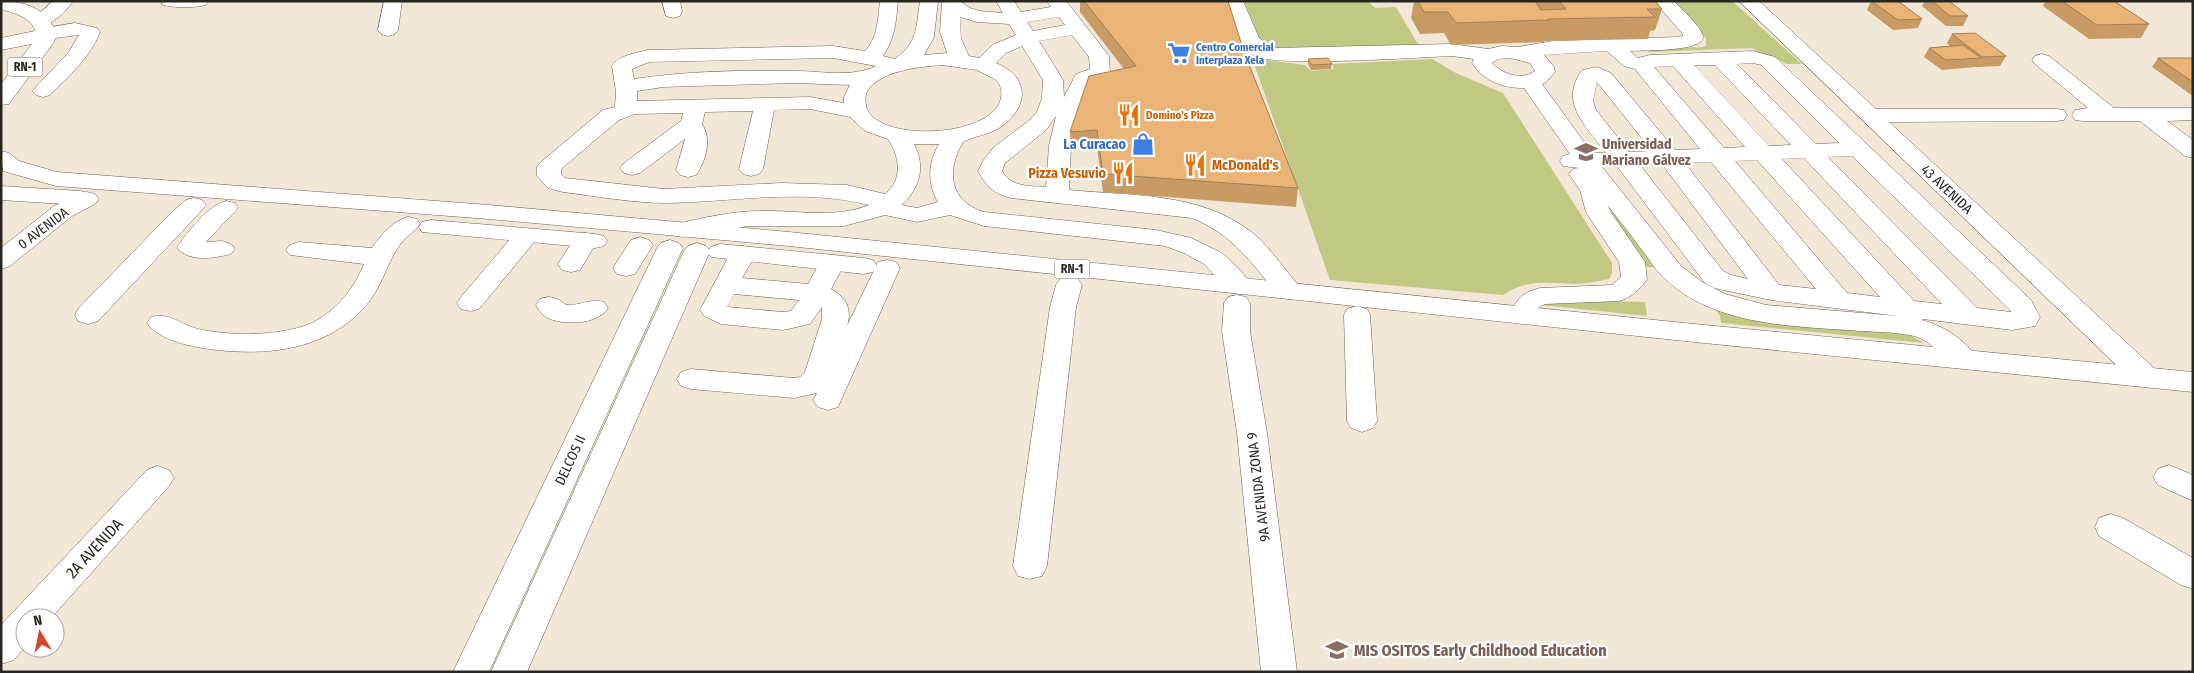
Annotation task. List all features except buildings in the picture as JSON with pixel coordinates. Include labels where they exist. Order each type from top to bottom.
[{"type":"main road","points":[[1,44],[26,40],[44,27],[64,1]]},
{"type":"main road","points":[[170,1],[199,1]]},
{"type":"main road","points":[[388,30],[393,1]]},
{"type":"main road","points":[[870,58],[882,45],[884,39],[889,1]]},
{"type":"main road","points":[[929,1],[924,41],[920,49],[899,65],[839,97],[810,103],[765,104],[693,115],[641,107],[625,110],[611,115],[549,167],[549,176],[552,180],[563,185],[664,196],[781,190],[847,192],[879,200],[894,211],[917,215],[939,211],[952,205]]},
{"type":"main road","points":[[1234,1],[1250,41],[1261,51],[1270,54],[1296,56],[1452,50],[1489,55]]},
{"type":"main road","points":[[1518,53],[1536,59],[1545,67],[1543,76],[1524,81],[1508,80],[1490,73],[1482,63],[1484,58],[1489,55],[1502,52],[1518,53],[1553,47],[1680,42],[1693,39],[1693,34],[1690,30],[1663,1]]},
{"type":"main road","name":"43 AVENIDA","points":[[1748,1],[2146,377]]},
{"type":"main road","points":[[1,3],[21,9],[44,27]]},
{"type":"main road","points":[[951,3],[949,38],[953,49],[962,60]]},
{"type":"main road","points":[[951,3],[966,14],[977,16],[1011,10],[1060,6],[1098,56],[1101,64],[1100,73],[1083,78],[1068,111],[1060,146],[1057,196]]},
{"type":"main road","points":[[1011,10],[1053,80],[1055,93],[1051,108],[1041,122],[994,160],[990,171],[996,182],[1011,191],[1181,208],[1216,219],[1243,237],[1289,291]]},
{"type":"main road","name":"RN-1","points":[[1,99],[44,42],[44,27]]},
{"type":"main road","points":[[1,29],[77,28],[90,32],[87,42],[77,56],[43,91]]},
{"type":"main road","points":[[985,65],[990,54],[1013,42],[1078,28]]},
{"type":"main road","points":[[1611,44],[1631,62],[1642,65],[1840,301]]},
{"type":"main road","points":[[625,110],[628,97],[627,86],[622,76],[622,66],[648,56],[833,52],[899,65],[935,59],[962,60],[985,65],[1003,75],[1012,88],[1012,102],[1002,115],[982,127],[956,135],[926,138],[897,135],[871,126],[856,112],[810,103]]},
{"type":"main road","points":[[1524,81],[1578,160],[1672,272],[1688,285],[1708,296],[1744,309],[1769,314],[1913,318],[1968,315],[2012,321],[2025,320],[2027,317],[2022,306],[1768,61],[1754,57],[1720,58],[1650,61],[1642,65]]},
{"type":"main road","points":[[1720,58],[1968,315]]},
{"type":"main road","points":[[1678,60],[1913,318],[1944,340],[1964,360]]},
{"type":"main road","points":[[2042,60],[2109,115]]},
{"type":"main road","points":[[1771,292],[1668,156],[1604,77],[1597,73],[1590,73],[1582,101],[1586,110],[1714,277],[1723,282],[1771,292],[1840,301],[1913,318]]},
{"type":"main road","points":[[627,86],[644,82],[795,77],[864,84]]},
{"type":"main road","points":[[856,112],[854,100],[864,84]]},
{"type":"main road","points":[[751,169],[765,104]]},
{"type":"main road","points":[[2145,114],[2193,151]]},
{"type":"main road","points":[[2083,115],[2193,114]]},
{"type":"main road","points":[[632,168],[693,115]]},
{"type":"main road","points":[[688,170],[697,138],[693,115]]},
{"type":"main road","points":[[1870,116],[2056,115]]},
{"type":"main road","points":[[626,268],[672,243],[754,218],[834,220],[867,214],[886,205],[899,195],[905,187],[911,163],[907,148],[897,135]]},
{"type":"main road","points":[[956,135],[946,149],[940,164],[941,179],[946,199],[969,215],[984,219],[1156,237],[1182,243],[1209,254],[1226,268],[1239,295]]},
{"type":"main road","points":[[1578,160],[1858,148]]},
{"type":"main road","name":"RN-1","points":[[1,158],[11,166],[56,179],[489,212],[743,254],[1069,286],[1239,295],[1289,291],[2193,382]]},
{"type":"main road","points":[[1522,315],[1529,302],[1540,296],[1619,293],[1634,279],[1632,262],[1598,212],[1592,190],[1578,160]]},
{"type":"main road","name":"RN-1","points":[[1,193],[194,205],[586,240],[672,243],[789,239],[1239,295],[1357,315],[2193,400]]},
{"type":"main road","name":"0 AVENIDA","points":[[1,260],[63,212],[87,199]]},
{"type":"main road","points":[[88,315],[179,218],[194,205]]},
{"type":"main road","points":[[222,250],[194,250],[190,247],[197,237],[226,208]]},
{"type":"main road","points":[[162,324],[192,337],[227,342],[264,343],[310,334],[338,318],[358,299],[374,274],[380,256],[391,239],[408,224]]},
{"type":"main road","points":[[470,303],[526,236]]},
{"type":"main road","points":[[571,264],[586,240]]},
{"type":"main road","points":[[509,672],[672,243]]},
{"type":"main road","name":"DELCOS II","points":[[471,672],[672,243]]},
{"type":"main road","points":[[299,250],[358,256],[380,256]]},
{"type":"main road","points":[[743,254],[713,310],[721,315],[783,321],[800,318],[809,306],[832,263]]},
{"type":"main road","points":[[828,400],[887,268]]},
{"type":"main road","points":[[1030,566],[1063,307],[1069,286]]},
{"type":"main road","points":[[691,379],[794,388],[809,385],[818,376],[838,312],[835,304],[827,297],[814,294]]},
{"type":"main road","name":"9A AVENIDA ZONA 9","points":[[1239,295],[1236,332],[1252,433],[1279,672]]},
{"type":"main road","points":[[549,306],[552,310],[559,313],[577,314],[595,308]]},
{"type":"main road","points":[[1357,315],[1362,420]]},
{"type":"main road","name":"2A AVENIDA","points":[[38,608],[158,478]]},
{"type":"main road","points":[[2111,527],[2193,575]]},
{"type":"main road","points":[[1,648],[15,633]]},
{"type":"green space","points":[[1244,1],[1368,1],[1375,8],[1396,7],[1419,46],[1295,52],[1263,47]]},
{"type":"green space","points":[[1671,1],[1732,1],[1802,64],[1786,64],[1776,58],[1763,55],[1752,48],[1648,52],[1646,49],[1704,47],[1706,45],[1706,38]]},
{"type":"green space","points":[[1252,58],[1305,65],[1311,71],[1334,69],[1332,64],[1432,59],[1456,73],[1503,93],[1612,263],[1612,273],[1609,279],[1578,284],[1528,284],[1503,295],[1330,280]]},
{"type":"green space","points":[[1617,212],[1656,267],[1646,267],[1607,213]]},
{"type":"green space","points":[[1572,300],[1645,302],[1647,316],[1542,305],[1544,302]]},
{"type":"green space","points":[[1713,307],[1903,331],[1924,343],[1721,323],[1720,316]]},
{"type":"place","name":"Centro Comercial Interplaza Xela","points":[[1179,53]]},
{"type":"place","name":"Domino's Pizza","points":[[1129,115]]},
{"type":"place","name":"La Curacao","points":[[1143,144]]},
{"type":"place","name":"Universidad Mariano Gálvez","points":[[1586,152]]},
{"type":"place","name":"McDonald's","points":[[1195,165]]},
{"type":"place","name":"Pizza Vesuvio","points":[[1123,173]]},
{"type":"place","name":"MIS OSITOS Early Childhood Education","points":[[1337,650]]}]
